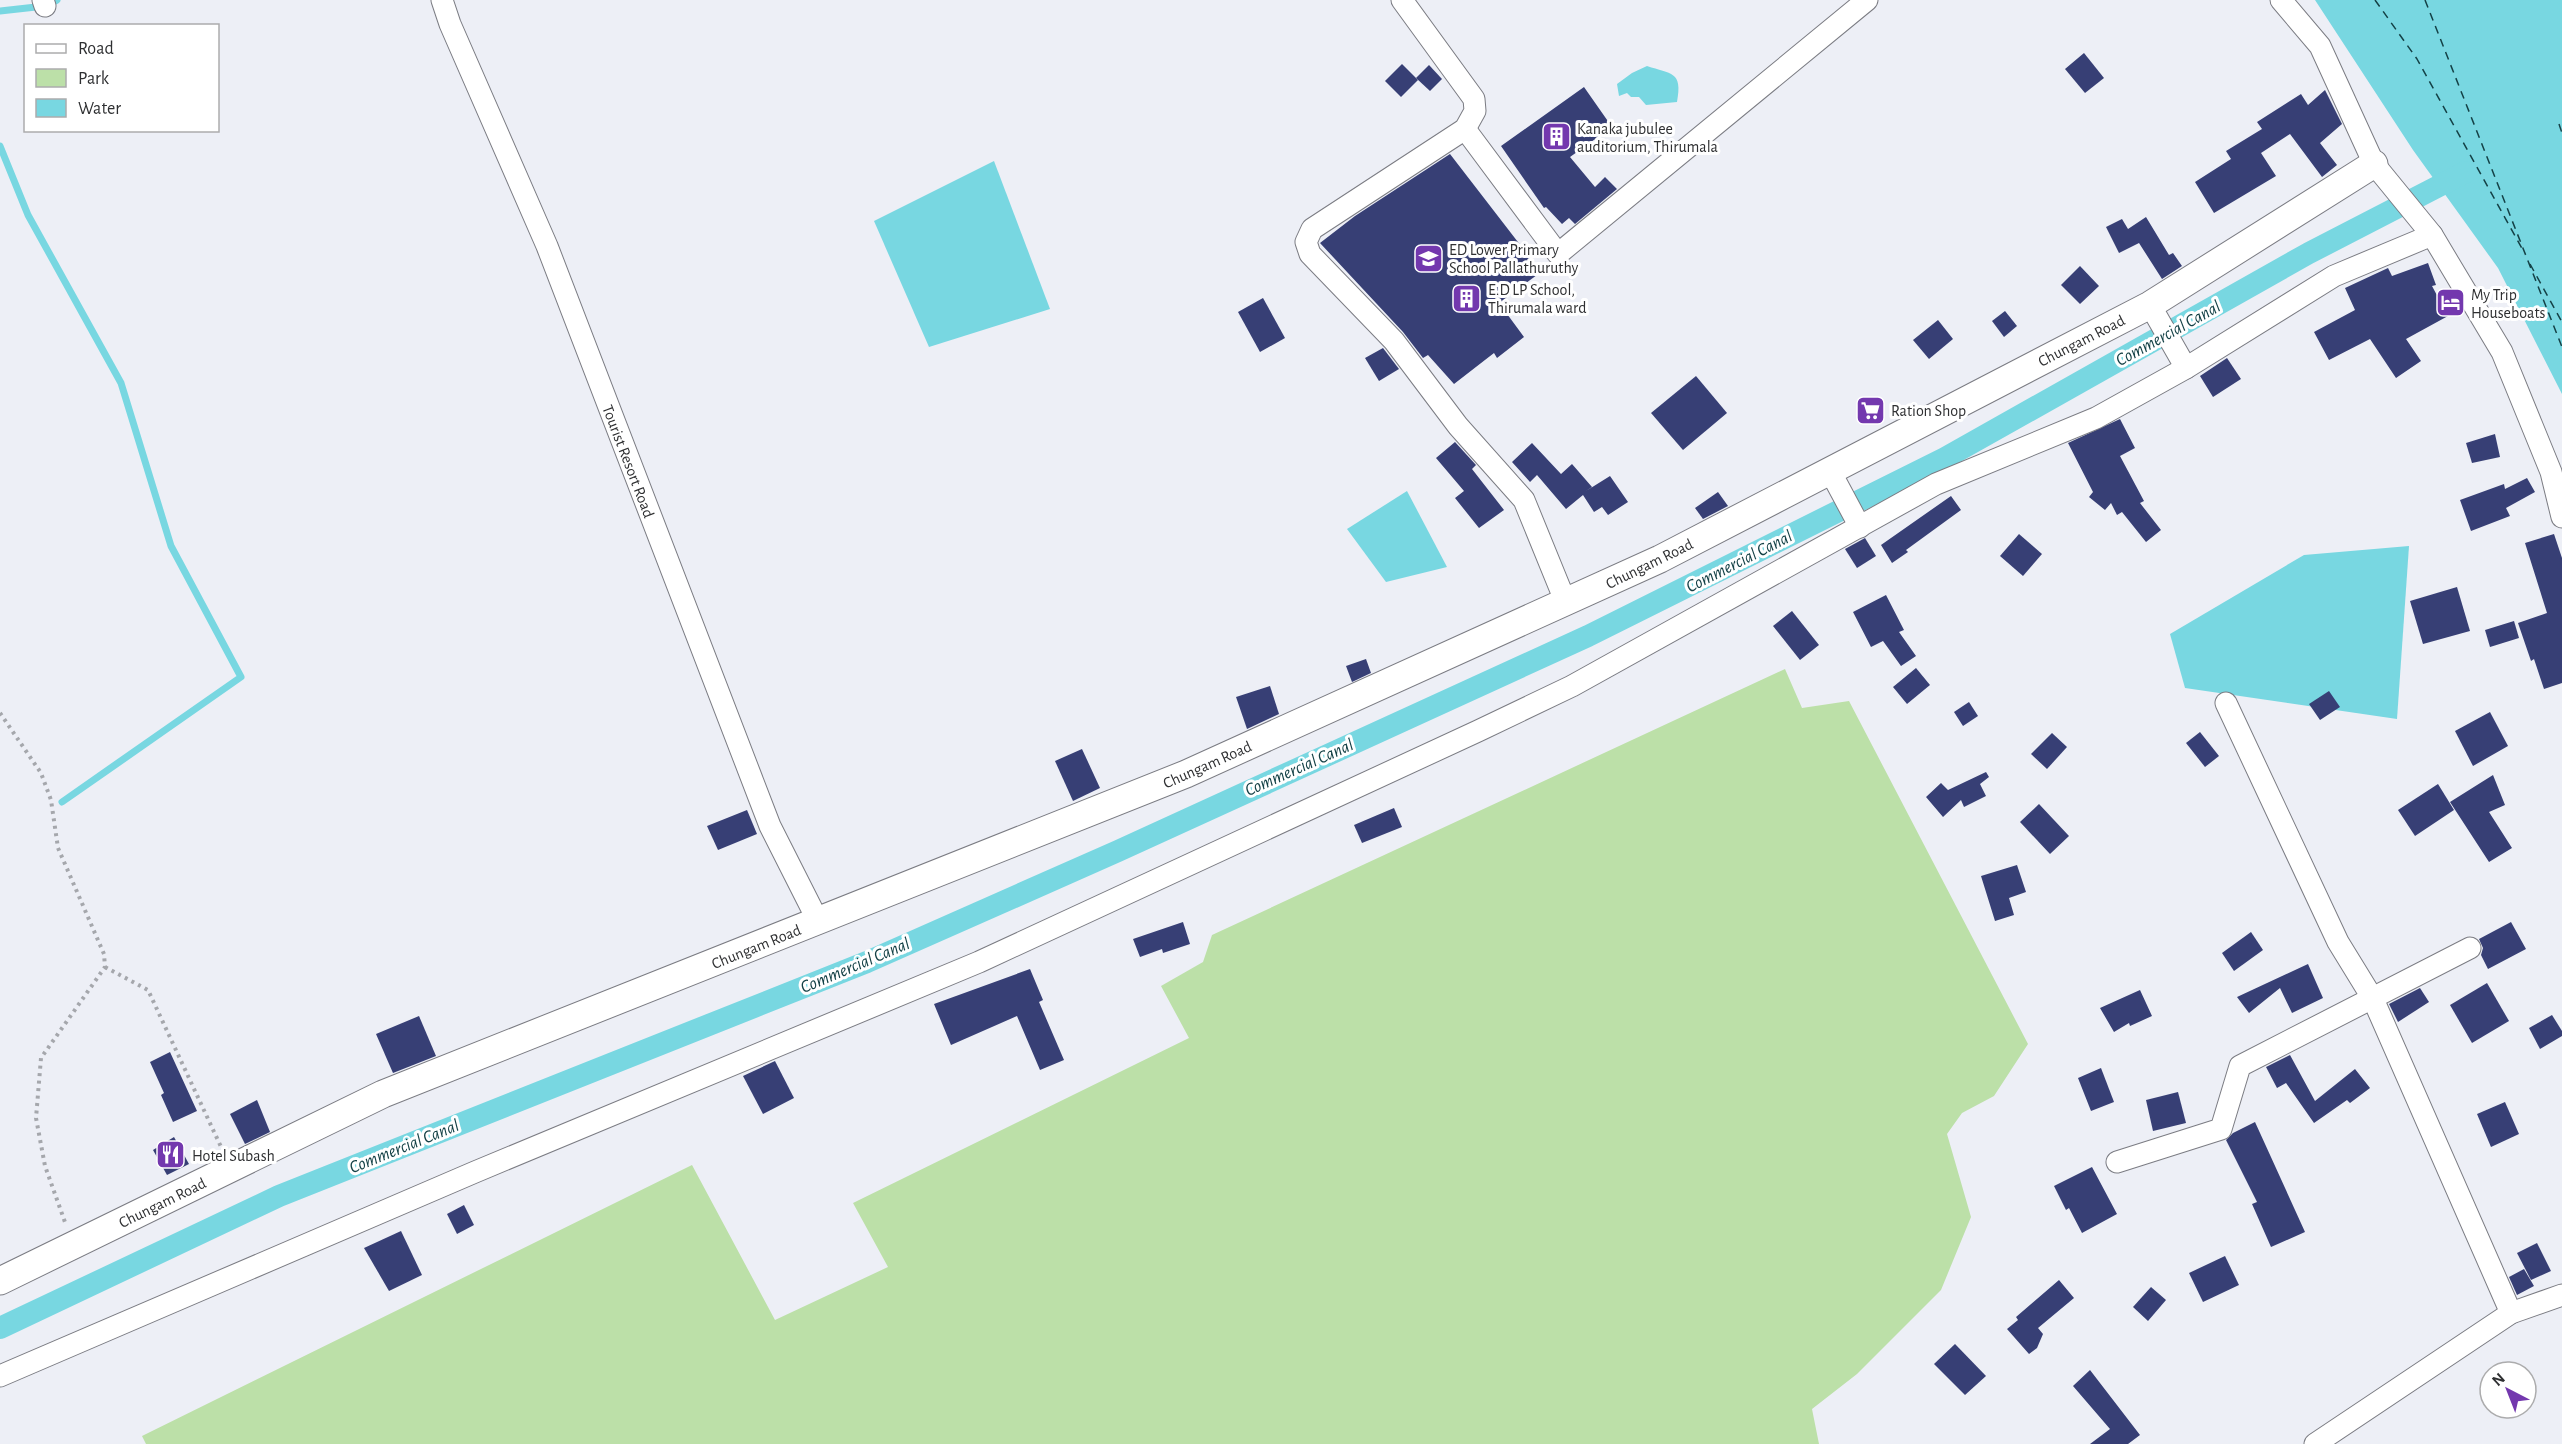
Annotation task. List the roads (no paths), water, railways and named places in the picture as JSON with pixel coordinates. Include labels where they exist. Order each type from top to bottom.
[{"type":"main road","name":"Chungam Road","points":[[0,1281],[383,1094],[1186,774],[1566,603],[1660,559],[2150,304],[2380,171]]},
{"type":"street","name":"Tourist Resort Road","points":[[442,0],[450,24],[547,246],[770,826],[818,921]]},
{"type":"street","points":[[1402,0],[1474,99],[1475,111],[1465,129],[1312,229],[1306,242],[1310,254],[1394,341],[1458,426],[1524,500],[1566,603]]},
{"type":"street","points":[[1465,129],[1558,254],[1867,0]]},
{"type":"street","points":[[2281,0],[2320,46],[2380,171],[2430,232],[2502,352],[2551,472],[2562,517]]},
{"type":"street","points":[[0,1376],[475,1172],[979,962],[1572,686],[1936,484],[2096,418],[2186,368],[2334,276],[2430,232]]},
{"type":"street","points":[[2150,304],[2186,368]]},
{"type":"street","points":[[1830,471],[1860,527]]},
{"type":"street","points":[[2226,703],[2338,942],[2373,999],[2511,1313]]},
{"type":"street","points":[[2117,1162],[2221,1129],[2240,1066],[2470,948]]},
{"type":"street","points":[[2314,1444],[2511,1313],[2562,1295]]},
{"type":"water","points":[[2315,0],[2562,0],[2562,394],[2498,268],[2413,150]]},
{"type":"water","points":[[1647,66],[1673,75],[1678,84],[1677,102],[1646,105],[1639,97],[1631,97],[1627,93],[1619,96],[1617,84]]},
{"type":"water","points":[[994,161],[1050,309],[929,347],[874,221]]},
{"type":"water","points":[[1407,491],[1447,567],[1386,582],[1347,529]]},
{"type":"water","points":[[2409,546],[2397,719],[2185,688],[2170,634],[2304,555]]},
{"type":"waterway","points":[[0,11],[45,6],[57,0]]},
{"type":"waterway","points":[[0,146],[28,215],[121,383],[171,546],[241,677],[62,802]]},
{"type":"waterway","name":"Commercial Canal","points":[[0,1328],[279,1196],[867,962],[1118,851],[1588,636],[1945,458],[2309,253],[2466,172]]},
{"type":"place","name":"Kanaka jubulee auditorium, Thirumala","points":[[1556,137]]},
{"type":"place","name":"ED Lower Primary School Pallathuruthy","points":[[1428,258]]},
{"type":"place","name":"E.D LP School, Thirumala ward","points":[[1467,298]]},
{"type":"place","name":"My Trip Houseboats","points":[[2450,303]]},
{"type":"place","name":"Ration Shop","points":[[1870,410]]},
{"type":"place","name":"Hotel Subash","points":[[171,1155]]}]
